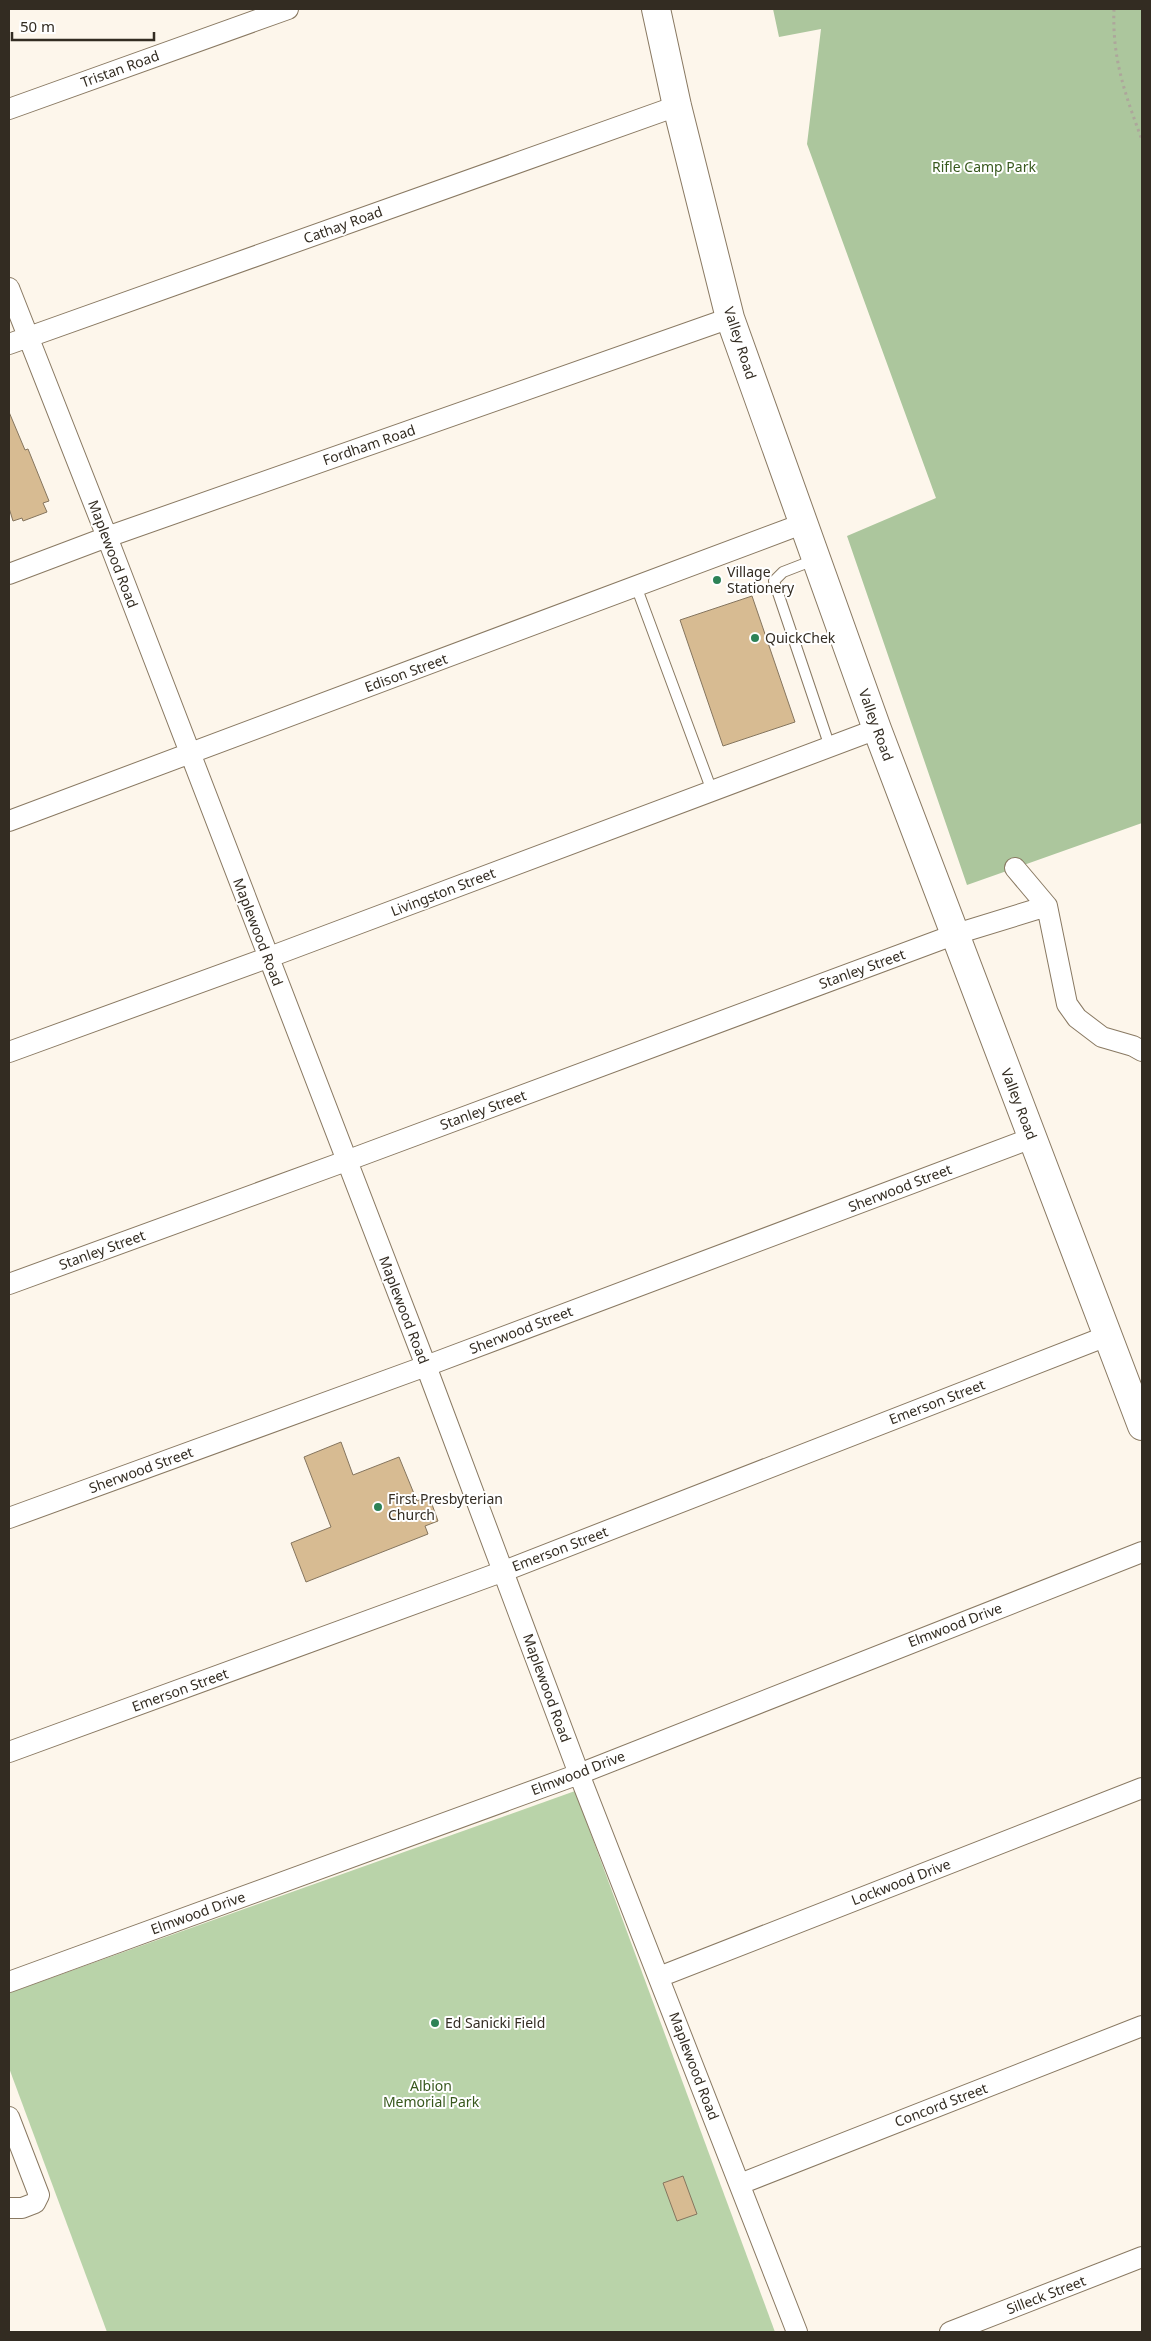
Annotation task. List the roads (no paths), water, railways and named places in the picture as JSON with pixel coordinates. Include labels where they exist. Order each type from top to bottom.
[{"type":"main road","name":"Valley Road","points":[[656,9],[677,106],[730,318],[802,524],[877,729],[1107,1336],[1140,1415]]},
{"type":"street","name":"Tristan Road","points":[[9,109],[288,9]]},
{"type":"street","name":"Cathay Road","points":[[18,340],[677,106]]},
{"type":"street","name":"Maplewood Road","points":[[9,288],[18,340],[107,537],[267,958],[426,1366],[579,1774],[797,2332]]},
{"type":"street","name":"Fordham Road","points":[[9,574],[107,537],[730,318]]},
{"type":"street","name":"Edison Street","points":[[9,821],[802,524]]},
{"type":"street","name":"Livingston Street","points":[[9,1052],[267,958],[877,729]]},
{"type":"street","points":[[1014,868],[1047,906],[1067,1004],[1077,1018],[1102,1038],[1133,1046],[1142,1052]]},
{"type":"street","name":"Stanley Street","points":[[9,1284],[956,934],[1047,906]]},
{"type":"street","name":"Sherwood Street","points":[[9,1518],[426,1366],[1032,1138]]},
{"type":"street","name":"Emerson Street","points":[[9,1752],[504,1571],[1107,1336]]},
{"type":"street","name":"Elmwood Drive","points":[[9,1982],[579,1774],[1142,1552]]},
{"type":"street","name":"Lockwood Drive","points":[[659,1977],[1142,1788]]},
{"type":"street","name":"Concord Street","points":[[740,2184],[1142,2026]]},
{"type":"street","points":[[9,2117],[39,2195],[35,2203],[22,2208],[9,2208]]},
{"type":"street","name":"Silleck Street","points":[[950,2332],[1142,2257]]},
{"type":"lane","points":[[815,559],[783,572],[774,580],[830,747]]},
{"type":"lane","points":[[636,586],[712,791]]},
{"type":"place","name":"Village Stationery","points":[[717,580]]},
{"type":"place","name":"QuickChek","points":[[755,638]]},
{"type":"place","name":"First Presbyterian Church","points":[[378,1507]]},
{"type":"place","name":"Ed Sanicki Field","points":[[435,2023]]},
{"type":"park label","name":"Rifle Camp Park","points":[[984,167]]},
{"type":"park label","name":"Albion Memorial Park","points":[[431,2094]]}]
